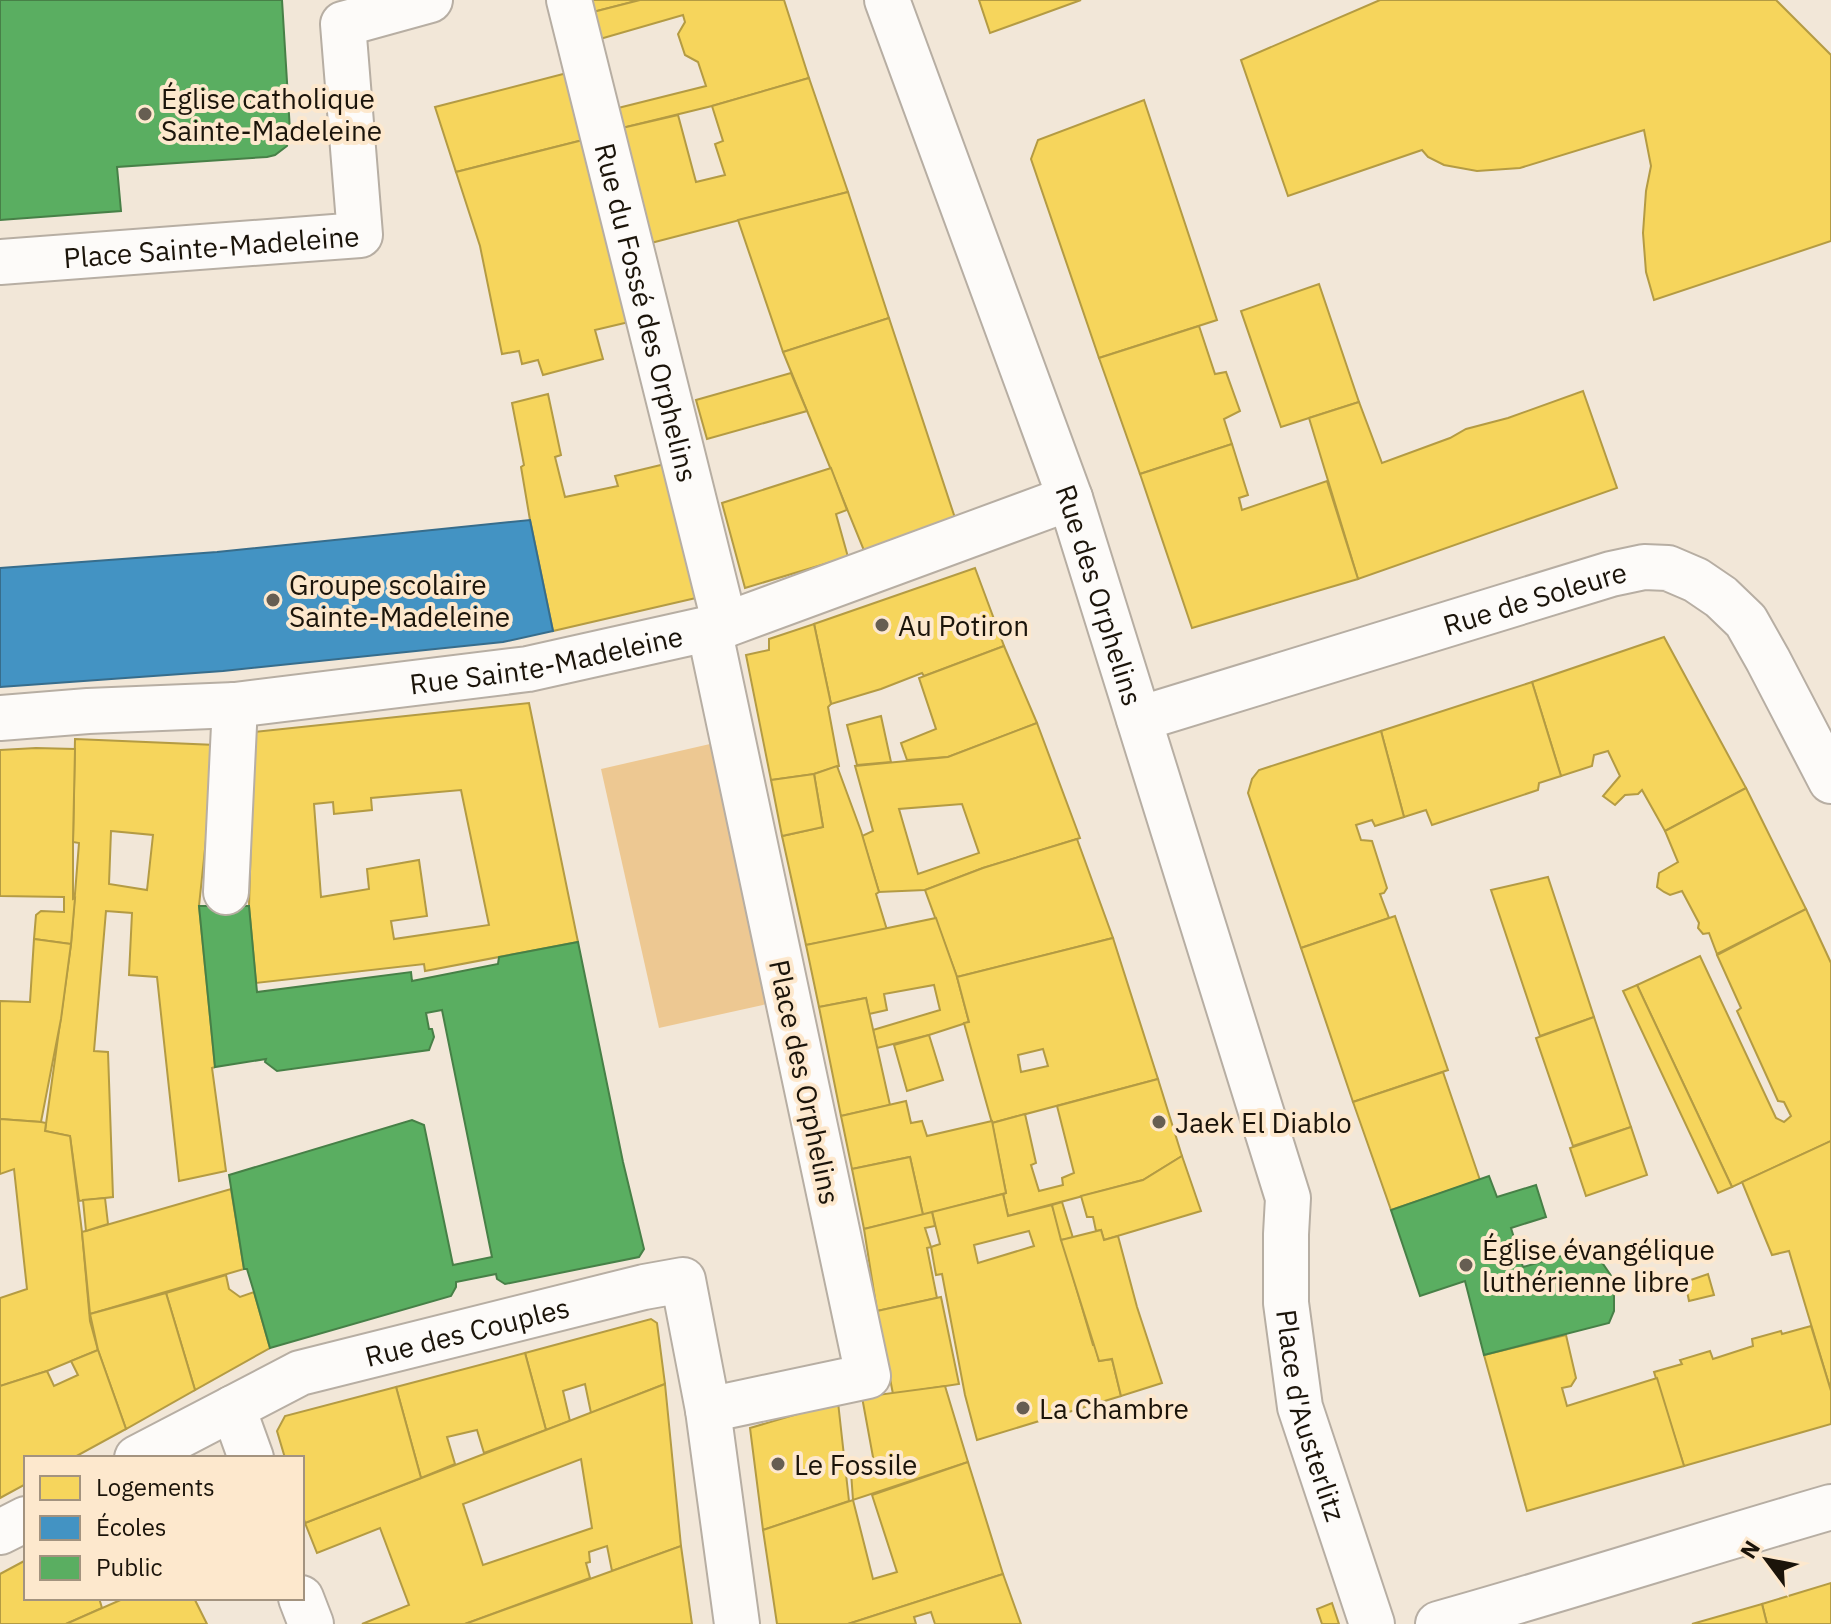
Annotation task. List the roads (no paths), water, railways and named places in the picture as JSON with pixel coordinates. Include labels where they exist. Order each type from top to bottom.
[{"type":"street","name":"Place Sainte-Madeleine","points":[[0,262],[360,235],[343,24],[430,0]]},
{"type":"street","name":"Rue du Fossé des Orphelins","points":[[569,0],[717,627]]},
{"type":"street","name":"Rue des Orphelins","points":[[887,0],[1070,498],[1288,1198]]},
{"type":"street","name":"Rue Sainte-Madeleine","points":[[0,718],[235,705],[528,669],[717,627],[1070,498]]},
{"type":"street","name":"Rue de Soleure","points":[[1139,719],[1611,574],[1644,567],[1668,568],[1696,580],[1721,597],[1746,621],[1831,781]]},
{"type":"street","name":"Place des Orphelins","points":[[708,1410],[868,1376],[717,627]]},
{"type":"street","points":[[226,892],[235,705]]},
{"type":"street","name":"Place d'Austerlitz","points":[[1288,1198],[1286,1303],[1300,1407],[1372,1624]]},
{"type":"street","name":"Rue des Couples","points":[[141,1456],[300,1373],[644,1287],[683,1280],[708,1410]]},
{"type":"street","points":[[233,1408],[250,1456]]},
{"type":"street","points":[[708,1410],[737,1624]]},
{"type":"street","points":[[1438,1624],[1831,1507]]},
{"type":"street","points":[[0,1532],[24,1520]]},
{"type":"street","points":[[302,1600],[311,1624]]},
{"type":"place","name":"Église catholique Sainte-Madeleine","points":[[145,114]]},
{"type":"place","name":"Groupe scolaire Sainte-Madeleine","points":[[273,600]]},
{"type":"place","name":"Au Potiron","points":[[882,625]]},
{"type":"place","name":"Jaek El Diablo","points":[[1159,1122]]},
{"type":"place","name":"Église évangélique luthérienne libre","points":[[1466,1265]]},
{"type":"place","name":"La Chambre","points":[[1023,1408]]},
{"type":"place","name":"Le Fossile","points":[[778,1464]]}]
